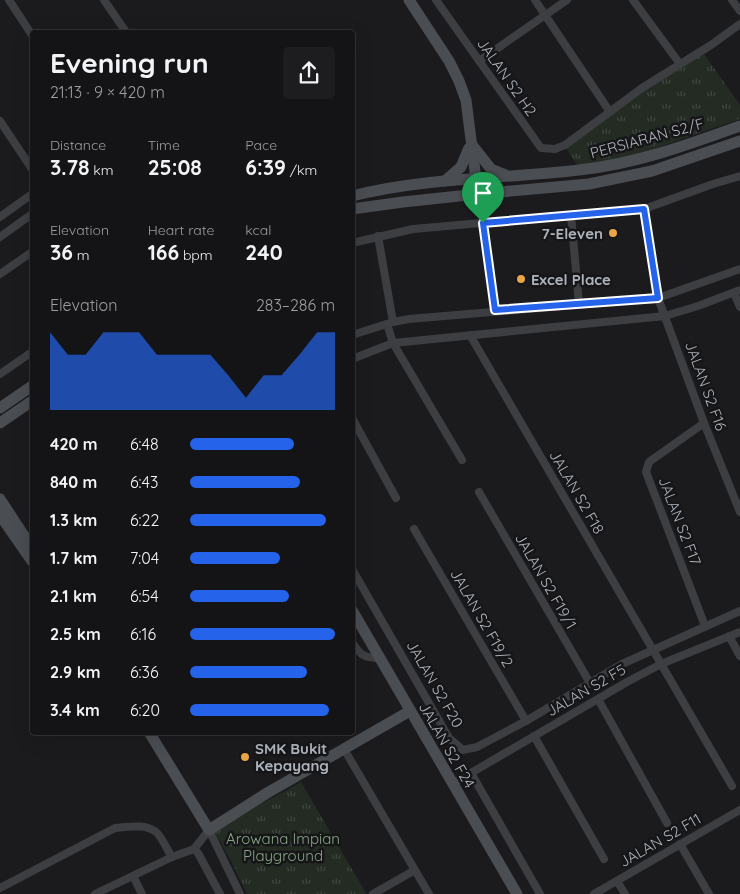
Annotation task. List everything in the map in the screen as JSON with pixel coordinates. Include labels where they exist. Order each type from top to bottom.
[{"type":"street","points":[[9,0],[30,32]]},
{"type":"street","points":[[104,0],[125,30]]},
{"type":"street","points":[[409,0],[449,61],[466,100],[475,179],[495,310]]},
{"type":"street","name":"JALAN S2 H2","points":[[436,0],[541,148],[555,149],[565,145],[610,112]]},
{"type":"street","points":[[535,0],[610,112],[740,24]]},
{"type":"street","points":[[479,61],[567,0]]},
{"type":"street","points":[[634,0],[680,64]]},
{"type":"street","points":[[732,0],[740,11]]},
{"type":"street","points":[[0,121],[30,166]]},
{"type":"street","name":"PERSIARAN S2/F","points":[[355,195],[408,185],[580,170],[615,165],[670,150],[740,126]]},
{"type":"street","name":"PERSIARAN S2/F","points":[[355,209],[386,204],[605,181],[652,171],[740,142]]},
{"type":"street","points":[[471,144],[491,169],[510,176]]},
{"type":"street","points":[[445,181],[461,167],[471,144]]},
{"type":"street","points":[[355,242],[413,229],[644,209],[740,176]]},
{"type":"street","points":[[0,217],[30,195]]},
{"type":"street","name":"JALAN S2 F16","points":[[644,209],[658,298],[704,423],[740,512]]},
{"type":"street","points":[[0,237],[30,215]]},
{"type":"street","points":[[571,215],[579,304]]},
{"type":"street","points":[[378,236],[393,342],[462,460]]},
{"type":"street","points":[[0,274],[30,253]]},
{"type":"street","points":[[355,333],[390,323],[495,310],[658,298],[740,269]]},
{"type":"street","points":[[355,358],[393,342],[665,316],[737,292],[740,307]]},
{"type":"street","name":"JALAN S2 F18","points":[[470,335],[732,786]]},
{"type":"street","points":[[0,374],[30,353]]},
{"type":"street","points":[[2,404],[30,387]]},
{"type":"street","points":[[0,423],[30,402]]},
{"type":"street","points":[[355,423],[396,498]]},
{"type":"street","name":"JALAN S2 F17","points":[[704,423],[649,462],[646,472],[705,626]]},
{"type":"street","name":"JALAN S2 F19/1","points":[[479,492],[590,683]]},
{"type":"street","points":[[0,499],[30,545]]},
{"type":"street","points":[[0,515],[30,559]]},
{"type":"street","name":"JALAN S2 F19/2","points":[[414,529],[526,721]]},
{"type":"street","name":"JALAN S2 F20","points":[[355,574],[449,738],[463,750],[477,747],[526,721]]},
{"type":"street","points":[[526,721],[622,664],[740,611]]},
{"type":"street","name":"JALAN S2 F24","points":[[355,615],[516,894]]},
{"type":"street","name":"JALAN S2 F5","points":[[452,784],[598,698],[661,664],[740,632]]},
{"type":"street","points":[[729,636],[740,656]]},
{"type":"street","points":[[355,647],[358,652],[368,658],[379,658]]},
{"type":"street","points":[[598,698],[667,823]]},
{"type":"street","points":[[95,894],[172,857],[194,849],[209,830],[267,793],[410,711]]},
{"type":"street","points":[[151,735],[209,830],[240,894]]},
{"type":"street","points":[[534,736],[604,859]]},
{"type":"street","points":[[344,749],[429,894]]},
{"type":"street","points":[[471,772],[540,894]]},
{"type":"street","name":"JALAN S2 F11","points":[[594,894],[740,810]]},
{"type":"street","points":[[0,888],[114,828],[148,827],[157,833],[172,857]]},
{"type":"street","points":[[680,844],[709,894]]},
{"type":"street","points":[[194,849],[220,894]]},
{"type":"street","points":[[373,894],[415,870]]},
{"type":"street","points":[[133,876],[142,894]]},
{"type":"street","points":[[617,881],[625,894]]},
{"type":"green space","points":[[702,51],[740,105],[740,119],[613,163],[579,167],[565,147],[645,87]]},
{"type":"green space","name":"Arowana Impian Playground","points":[[301,782],[365,894],[247,894],[212,828]]},
{"type":"place","name":"7-Eleven","points":[[613,233]]},
{"type":"place","name":"Excel Place","points":[[521,279]]},
{"type":"place","name":"SMK Bukit Kepayang","points":[[245,757]]},
{"type":"route","points":[[644,209],[658,298],[495,310],[483,223],[644,209]]}]
